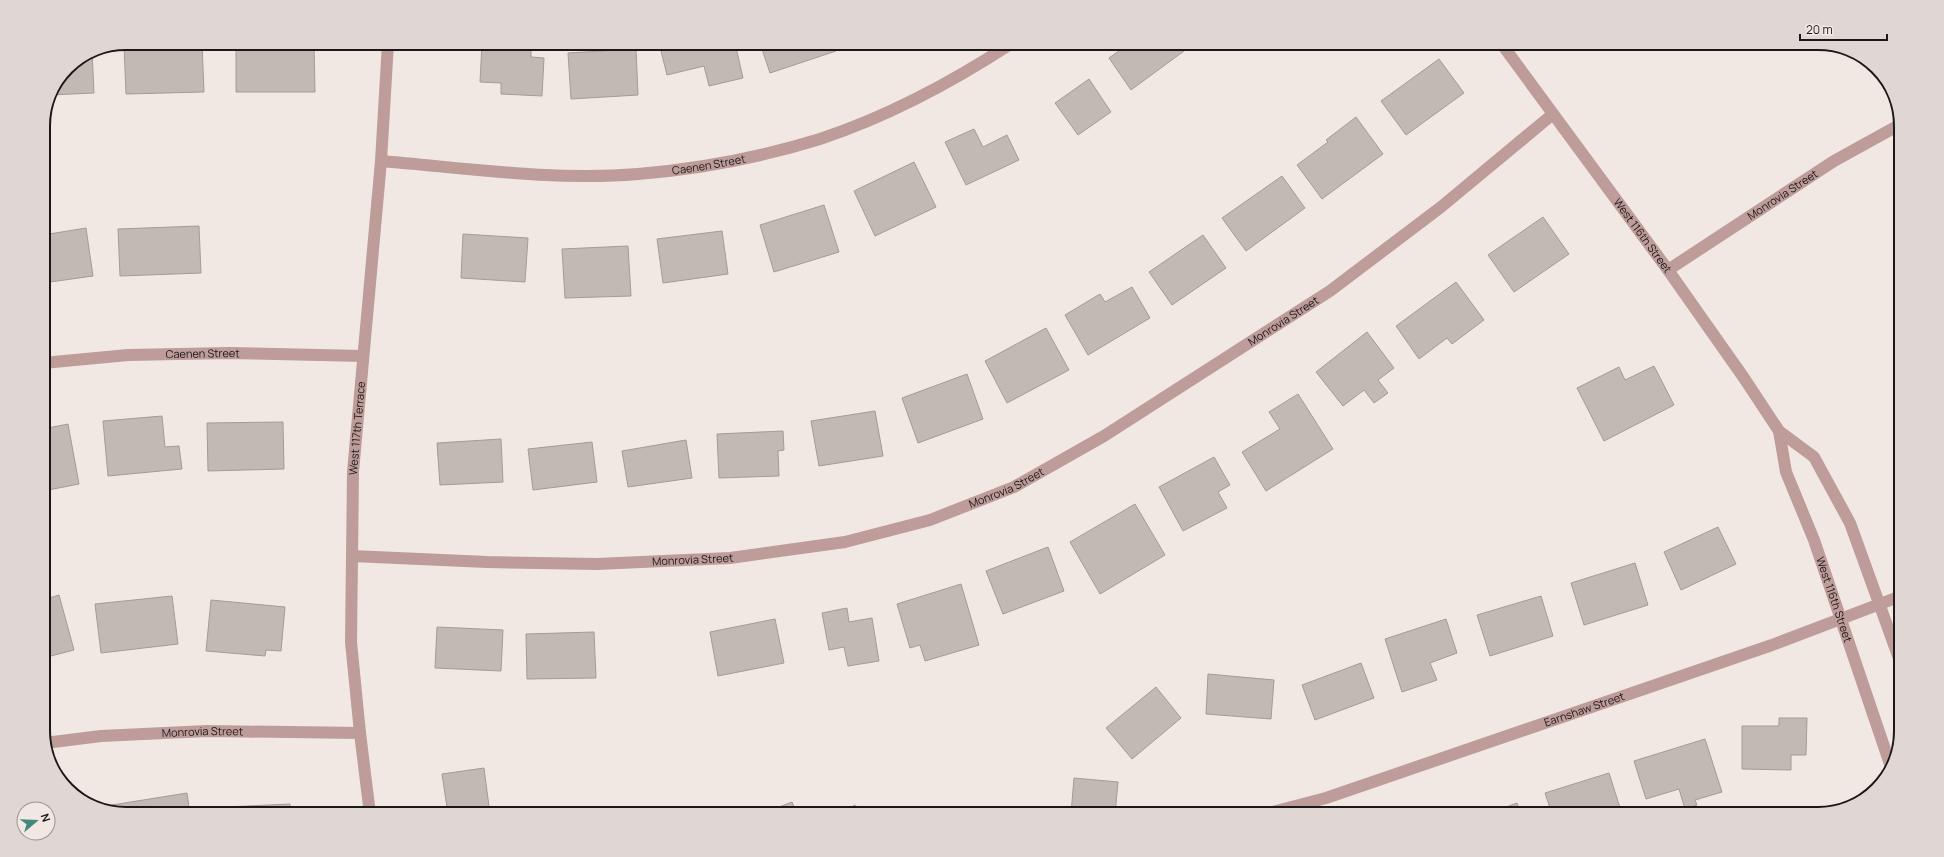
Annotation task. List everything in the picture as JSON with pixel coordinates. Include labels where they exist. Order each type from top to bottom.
[{"type":"street","name":"West 117th Terrace","points":[[369,807],[351,642],[353,472],[381,161],[388,50]]},
{"type":"street","name":"Caenen Street","points":[[381,161],[552,175],[638,174],[732,162],[820,138],[892,110],[985,61],[1002,50]]},
{"type":"street","name":"West 116th Street","points":[[1506,50],[1668,270],[1744,378],[1779,431],[1814,457],[1850,523],[1894,644]]},
{"type":"street","name":"Monrovia Street","points":[[352,556],[487,562],[597,564],[730,558],[845,542],[930,520],[1014,487],[1104,436],[1330,292],[1441,207],[1553,114]]},
{"type":"street","name":"Monrovia Street","points":[[1668,270],[1834,161],[1894,128]]},
{"type":"street","name":"Caenen Street","points":[[50,362],[128,355],[229,353],[363,356]]},
{"type":"street","name":"West 116th Street","points":[[1779,431],[1786,472],[1814,540],[1842,618],[1888,759]]},
{"type":"street","name":"Earnshaw Street","points":[[1292,807],[1326,798],[1772,645],[1894,599]]},
{"type":"street","name":"Monrovia Street","points":[[51,742],[101,736],[207,731],[360,733]]},
{"type":"building","points":[[124,50],[202,50],[204,92],[126,94]]},
{"type":"building","points":[[236,50],[314,50],[315,92],[236,92]]},
{"type":"building","points":[[482,50],[531,50],[531,57],[544,58],[542,96],[501,94],[501,83],[480,82]]},
{"type":"building","points":[[636,50],[638,95],[571,99],[568,53]]},
{"type":"building","points":[[661,50],[737,50],[743,78],[709,86],[704,66],[667,75]]},
{"type":"building","points":[[762,50],[836,50],[836,51],[770,73]]},
{"type":"building","points":[[1120,50],[1184,51],[1131,90],[1109,58]]},
{"type":"building","points":[[92,58],[94,93],[57,95],[72,72]]},
{"type":"building","points":[[1439,59],[1464,93],[1406,135],[1381,101]]},
{"type":"building","points":[[1089,79],[1111,112],[1078,135],[1055,103]]},
{"type":"building","points":[[1356,117],[1383,154],[1322,199],[1297,165],[1328,142],[1326,140]]},
{"type":"building","points":[[974,129],[983,147],[1007,135],[1019,160],[966,185],[945,142]]},
{"type":"building","points":[[914,162],[936,207],[875,236],[854,191]]},
{"type":"building","points":[[1282,176],[1305,208],[1246,251],[1222,218]]},
{"type":"building","points":[[824,205],[839,252],[774,272],[760,225]]},
{"type":"building","points":[[1543,217],[1569,254],[1514,292],[1488,255]]},
{"type":"building","points":[[199,226],[201,273],[120,276],[118,229]]},
{"type":"building","points":[[86,228],[93,276],[50,282],[50,234]]},
{"type":"building","points":[[722,231],[728,274],[663,283],[657,239]]},
{"type":"building","points":[[463,234],[528,238],[525,282],[461,278]]},
{"type":"building","points":[[1203,235],[1226,268],[1172,305],[1149,272]]},
{"type":"building","points":[[628,246],[631,296],[565,298],[562,249]]},
{"type":"building","points":[[1456,282],[1484,320],[1452,344],[1447,338],[1419,359],[1396,326]]},
{"type":"building","points":[[1132,287],[1150,318],[1088,355],[1065,315],[1100,294],[1105,302]]},
{"type":"building","points":[[1046,328],[1069,370],[1007,403],[985,361]]},
{"type":"building","points":[[1367,332],[1394,368],[1378,380],[1388,393],[1374,403],[1364,390],[1343,406],[1316,372]]},
{"type":"building","points":[[1654,366],[1674,405],[1604,441],[1577,388],[1619,367],[1625,380]]},
{"type":"building","points":[[967,374],[983,419],[918,443],[902,398]]},
{"type":"building","points":[[1298,394],[1333,449],[1266,491],[1242,452],[1280,429],[1269,412]]},
{"type":"building","points":[[875,411],[883,456],[819,466],[811,421]]},
{"type":"building","points":[[162,416],[165,447],[179,446],[182,469],[108,476],[103,421]]},
{"type":"building","points":[[283,422],[284,469],[208,471],[207,423]]},
{"type":"building","points":[[68,424],[79,484],[50,490],[50,428]]},
{"type":"building","points":[[783,431],[784,450],[778,451],[779,476],[719,478],[717,434]]},
{"type":"building","points":[[501,439],[503,482],[440,485],[437,443]]},
{"type":"building","points":[[686,440],[692,478],[628,487],[622,451]]},
{"type":"building","points":[[592,442],[597,482],[533,490],[528,449]]},
{"type":"building","points":[[1214,457],[1230,485],[1218,492],[1227,508],[1183,531],[1159,487]]},
{"type":"building","points":[[1135,504],[1165,555],[1100,594],[1070,542]]},
{"type":"building","points":[[1718,527],[1736,564],[1681,590],[1664,552]]},
{"type":"building","points":[[1048,547],[1064,591],[1003,614],[986,571]]},
{"type":"building","points":[[1635,563],[1648,605],[1584,625],[1571,583]]},
{"type":"building","points":[[961,584],[979,645],[925,661],[920,645],[910,648],[897,604]]},
{"type":"building","points":[[59,595],[74,650],[50,656],[50,598]]},
{"type":"building","points":[[172,596],[178,644],[101,653],[95,604]]},
{"type":"building","points":[[1541,596],[1553,636],[1490,656],[1477,615]]},
{"type":"building","points":[[211,600],[285,607],[281,651],[266,650],[265,656],[206,651]]},
{"type":"building","points":[[847,608],[849,622],[872,618],[879,661],[848,666],[844,647],[829,650],[822,613]]},
{"type":"building","points":[[775,619],[784,663],[718,676],[710,632]]},
{"type":"building","points":[[1446,619],[1457,653],[1430,663],[1437,680],[1402,692],[1385,639]]},
{"type":"building","points":[[437,627],[503,630],[501,671],[435,668]]},
{"type":"building","points":[[594,632],[596,678],[527,679],[526,634]]},
{"type":"building","points":[[1361,663],[1374,698],[1315,720],[1302,685]]},
{"type":"building","points":[[1208,674],[1274,680],[1271,719],[1206,714]]},
{"type":"building","points":[[1156,687],[1181,718],[1132,759],[1106,728]]},
{"type":"building","points":[[1779,718],[1807,718],[1806,755],[1791,755],[1791,770],[1742,769],[1742,726],[1779,726]]},
{"type":"building","points":[[1705,739],[1722,792],[1695,800],[1697,805],[1691,807],[1684,807],[1679,789],[1646,799],[1634,761]]},
{"type":"building","points":[[484,768],[489,807],[447,807],[442,774]]},
{"type":"building","points":[[1609,773],[1620,807],[1550,807],[1545,793]]},
{"type":"building","points":[[1074,778],[1118,782],[1116,807],[1072,807]]},
{"type":"building","points":[[187,793],[189,807],[126,807],[112,805]]},
{"type":"building","points":[[792,802],[794,807],[779,807]]},
{"type":"building","points":[[1517,803],[1518,807],[1506,807]]},
{"type":"building","points":[[290,804],[290,807],[226,807]]}]
